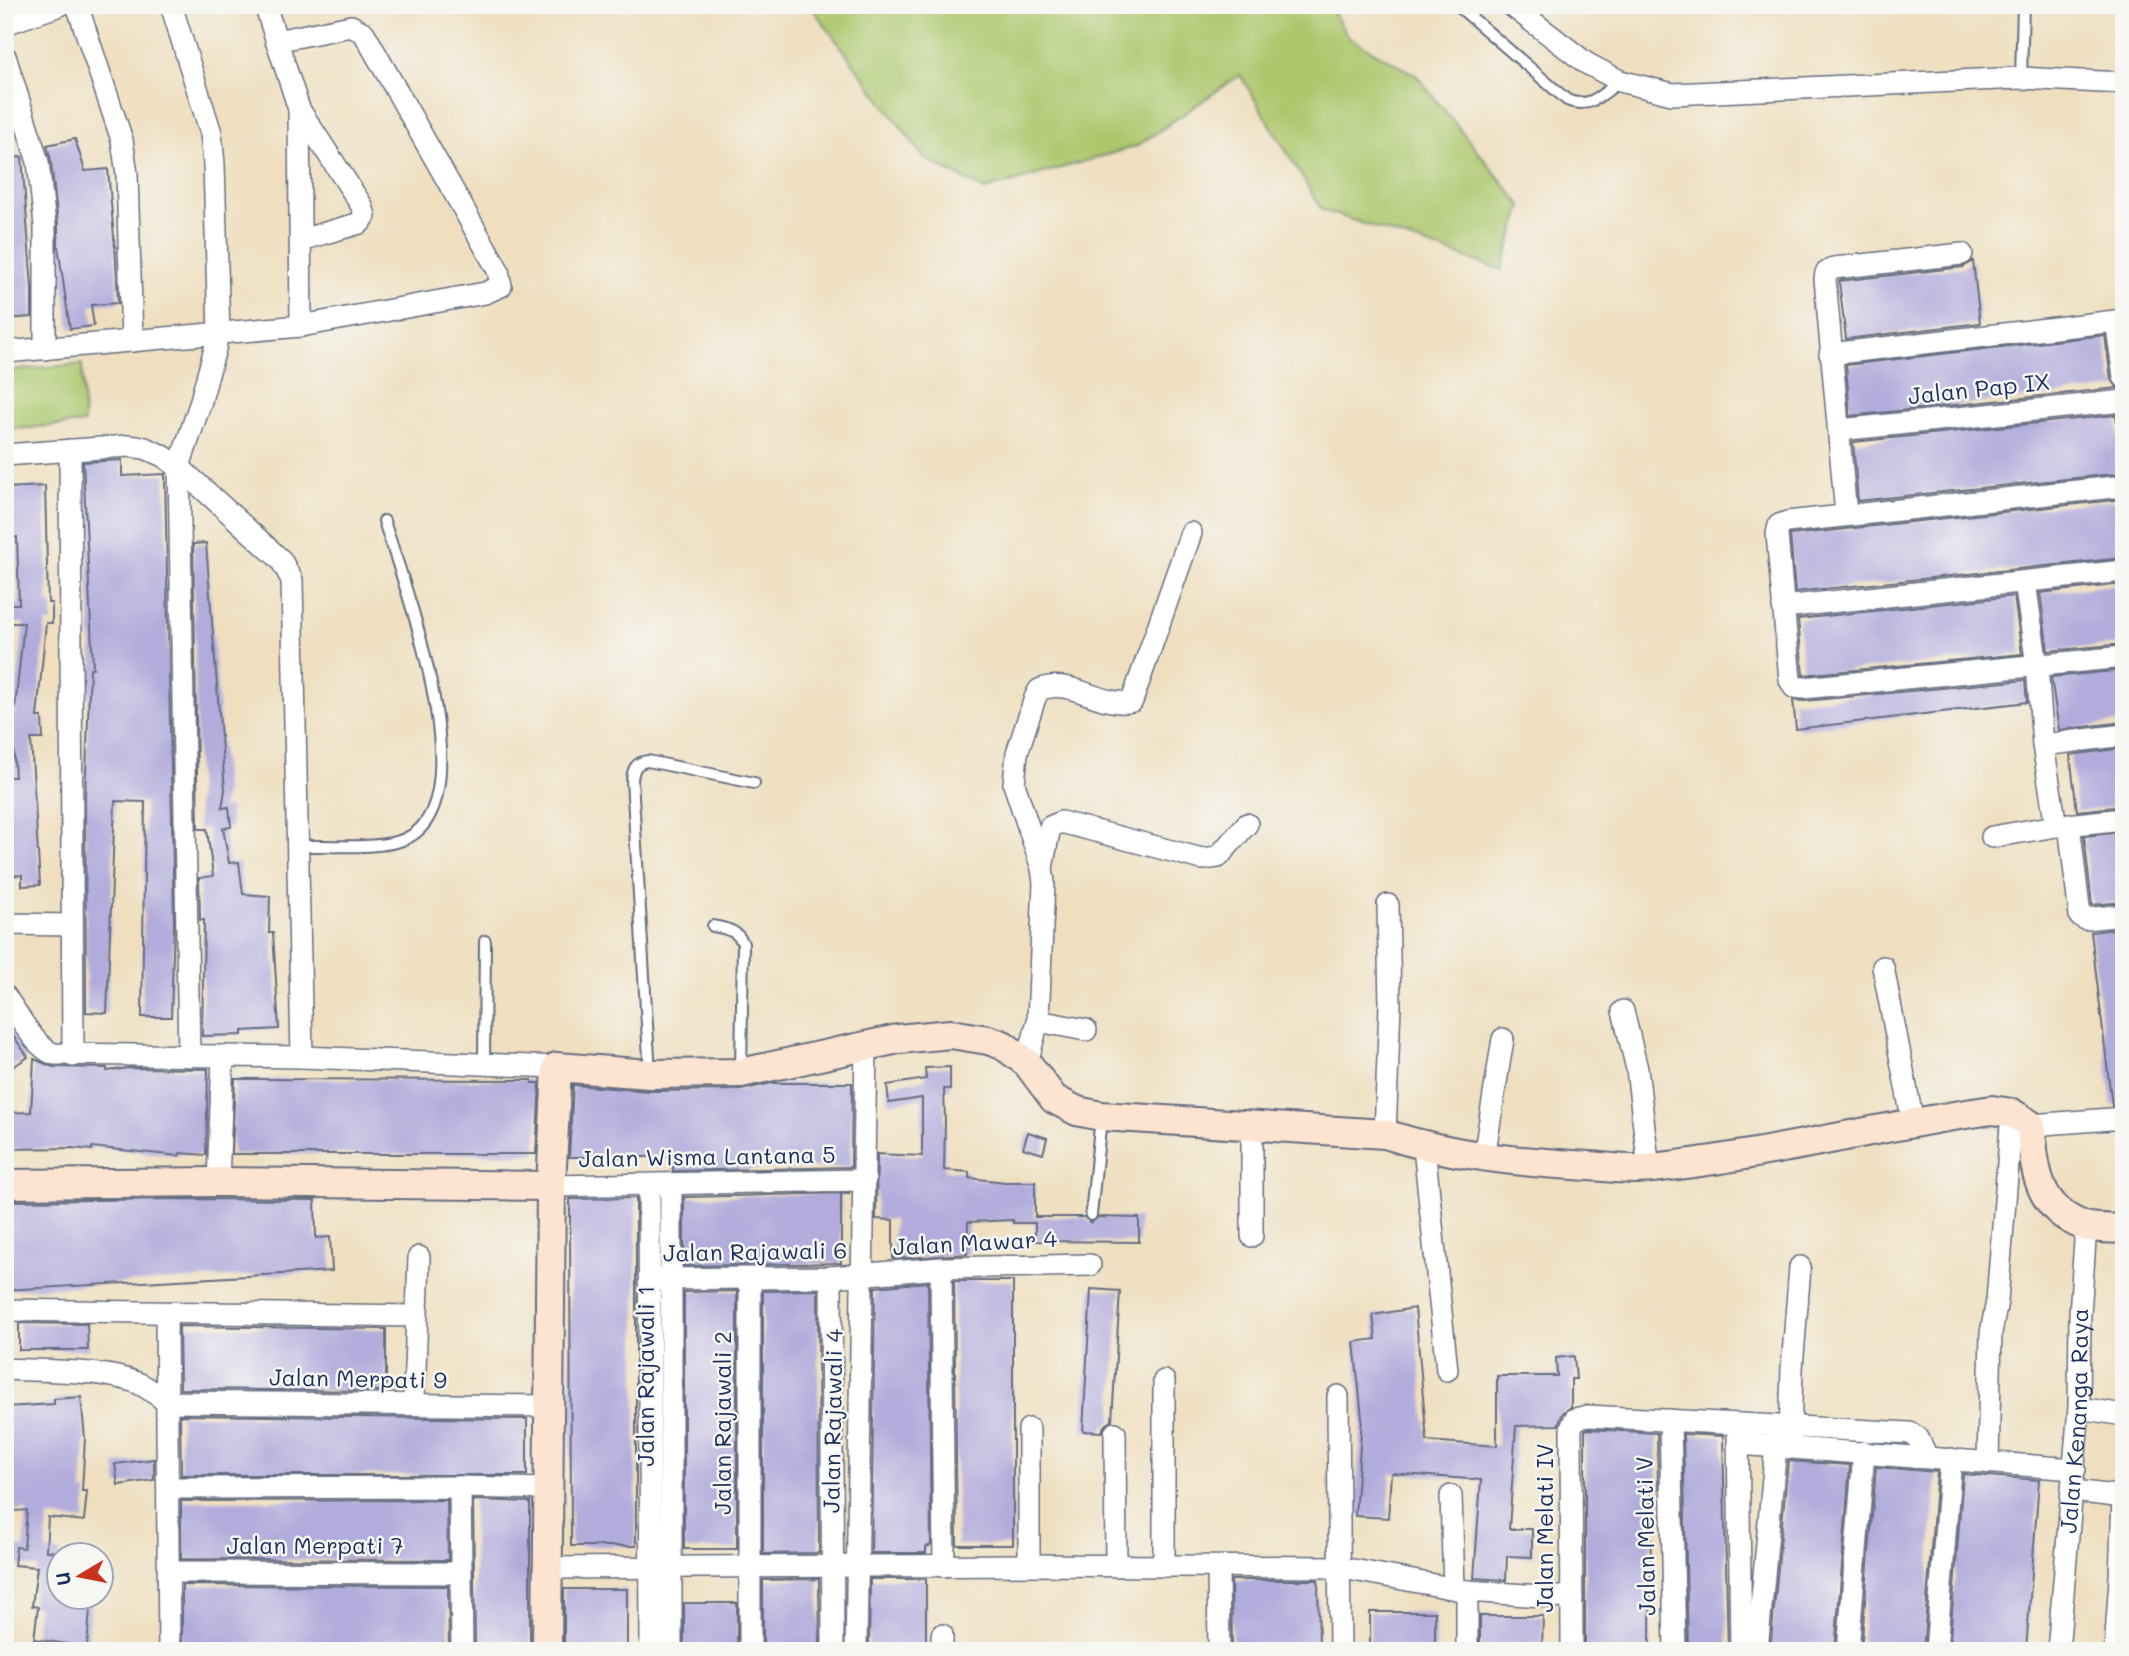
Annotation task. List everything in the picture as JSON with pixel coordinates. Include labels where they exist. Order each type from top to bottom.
[{"type":"street","points":[[5,14],[31,5]]},
{"type":"street","points":[[5,24],[60,5]]},
{"type":"street","points":[[77,5],[124,152],[128,185],[132,341]]},
{"type":"street","points":[[171,5],[211,133],[214,164],[217,340],[179,467],[189,1056]]},
{"type":"street","points":[[265,5],[299,109],[362,206],[365,216],[360,223],[301,240]]},
{"type":"street","points":[[1511,5],[1586,63],[1619,81],[1672,94],[2021,78],[2124,83]]},
{"type":"street","points":[[5,352],[132,341],[217,340],[485,293],[500,286],[501,278],[378,53],[364,33],[351,26],[276,41]]},
{"type":"street","points":[[5,55],[38,162],[45,225],[45,349]]},
{"type":"street","points":[[299,109],[301,326]]},
{"type":"street","points":[[1846,515],[1825,279],[1834,268],[1962,254]]},
{"type":"street","points":[[1830,354],[2120,321],[2124,377]]},
{"type":"street","name":"Jalan Pap IX","points":[[1839,430],[2124,401]]},
{"type":"street","points":[[5,455],[128,446],[145,448],[179,467],[281,560],[292,580],[302,1057]]},
{"type":"street","points":[[70,450],[73,1056]]},
{"type":"street","points":[[2124,486],[1787,522],[1779,526],[1777,534],[1790,680],[1794,687],[2124,657]]},
{"type":"street","points":[[1027,1063],[1038,1021],[1044,883],[1042,868],[1014,784],[1017,753],[1039,690],[1055,686],[1118,703],[1132,701],[1191,533]]},
{"type":"street","points":[[1783,607],[2124,571]]},
{"type":"street","points":[[2025,582],[2037,666],[2043,745],[2063,825],[2080,916],[2085,919],[2124,915]]},
{"type":"street","points":[[2043,745],[2124,735]]},
{"type":"street","points":[[1992,836],[2124,819]]},
{"type":"street","points":[[1042,868],[1048,831],[1057,823],[1079,826],[1202,859],[1217,857],[1247,824]]},
{"type":"street","points":[[1385,1134],[1390,1005],[1388,905]]},
{"type":"street","points":[[5,924],[72,925]]},
{"type":"street","points":[[1882,967],[1913,1123]]},
{"type":"street","points":[[5,996],[42,1048],[54,1054],[73,1056],[302,1057],[484,1063],[650,1074],[741,1073],[922,1036],[968,1036],[1003,1045],[1027,1063],[1054,1099],[1077,1111],[1101,1116],[1385,1134],[1424,1147],[1526,1163],[1649,1169],[1728,1158],[1992,1110],[2022,1119],[2124,1118]]},
{"type":"street","points":[[1623,1011],[1637,1069],[1649,1169]]},
{"type":"street","points":[[1038,1021],[1086,1030]]},
{"type":"street","points":[[1484,1157],[1503,1039]]},
{"type":"street","name":"Jalan Rajawali 4","points":[[856,1651],[866,1046]]},
{"type":"street","points":[[218,1182],[223,1056]]},
{"type":"street","points":[[547,1651],[551,1186],[557,1067]]},
{"type":"street","points":[[2022,1119],[2040,1188],[2053,1207],[2086,1226],[2124,1228]]},
{"type":"street","points":[[1988,1462],[1991,1333],[2022,1119]]},
{"type":"street","points":[[1252,1126],[1252,1236]]},
{"type":"street","points":[[1424,1147],[1447,1370]]},
{"type":"street","name":"Jalan Wisma Lantana 5","points":[[551,1186],[865,1180]]},
{"type":"street","points":[[5,1184],[218,1182],[551,1186]]},
{"type":"street","name":"Jalan Rajawali 1","points":[[661,1568],[673,1280],[671,1184]]},
{"type":"street","points":[[649,1185],[649,1279],[661,1568],[671,1651]]},
{"type":"street","name":"Jalan Kenanga Raya","points":[[2058,1651],[2075,1469],[2086,1226]]},
{"type":"street","points":[[414,1397],[419,1256]]},
{"type":"street","name":"Jalan Mawar 4","points":[[862,1276],[941,1268],[1090,1265]]},
{"type":"street","points":[[1757,1651],[1783,1447],[1790,1425],[1800,1267]]},
{"type":"street","points":[[941,1268],[944,1566]]},
{"type":"street","name":"Jalan Rajawali 6","points":[[649,1279],[862,1276]]},
{"type":"street","points":[[831,1277],[833,1651]]},
{"type":"street","name":"Jalan Rajawali 2","points":[[750,1279],[750,1651]]},
{"type":"street","points":[[5,1310],[416,1316]]},
{"type":"street","points":[[166,1313],[169,1651]]},
{"type":"street","points":[[5,1369],[121,1378],[138,1383],[167,1402]]},
{"type":"street","points":[[1164,1381],[1164,1566]]},
{"type":"street","points":[[1338,1396],[1337,1567],[1340,1651]]},
{"type":"street","name":"Jalan Merpati 9","points":[[167,1402],[549,1406]]},
{"type":"street","points":[[2079,1408],[2124,1415]]},
{"type":"street","name":"Jalan Melati IV","points":[[1572,1651],[1571,1428],[1575,1419],[1588,1416],[1670,1420]]},
{"type":"street","points":[[1670,1420],[1910,1433],[1918,1438],[1927,1457]]},
{"type":"street","name":"Jalan Melati V","points":[[1670,1420],[1675,1651]]},
{"type":"street","points":[[1738,1423],[1741,1651]]},
{"type":"street","points":[[1029,1429],[1029,1565]]},
{"type":"street","points":[[1115,1433],[1116,1566]]},
{"type":"street","points":[[1738,1444],[2075,1469]]},
{"type":"street","points":[[1848,1651],[1864,1452]]},
{"type":"street","points":[[1936,1651],[1951,1459]]},
{"type":"street","points":[[460,1487],[462,1651]]},
{"type":"street","points":[[168,1489],[549,1489]]},
{"type":"street","points":[[2073,1491],[2124,1497],[2122,1579],[2115,1651]]},
{"type":"street","points":[[1451,1496],[1467,1651]]},
{"type":"street","points":[[548,1568],[1029,1565],[1337,1567],[1461,1589],[1572,1598]]},
{"type":"street","points":[[1218,1567],[1219,1651]]},
{"type":"street","points":[[651,1651],[661,1568]]},
{"type":"street","name":"Jalan Merpati 7","points":[[169,1572],[461,1573]]},
{"type":"lane","points":[[1457,5],[1567,100],[1580,104],[1589,102],[1619,81]]},
{"type":"lane","points":[[2021,78],[2023,5]]},
{"type":"lane","points":[[299,846],[384,844],[406,838],[422,825],[440,790],[440,744],[433,691],[416,621],[384,521]]},
{"type":"lane","points":[[650,1074],[632,780],[634,769],[639,763],[648,761],[754,783]]},
{"type":"lane","points":[[713,926],[733,931],[743,944],[741,1073]]},
{"type":"lane","points":[[484,1063],[485,941]]},
{"type":"lane","points":[[1091,1215],[1101,1116]]},
{"type":"green space","points":[[810,5],[1329,5],[1348,37],[1416,75],[1522,206],[1502,270],[1322,210],[1240,75],[1137,146],[985,190],[924,158]]},
{"type":"green space","points":[[82,364],[84,423],[5,430],[5,371]]},
{"type":"building","points":[[75,139],[85,171],[108,169],[118,303],[91,305],[94,326],[70,329],[47,145]]},
{"type":"building","points":[[22,157],[32,317],[5,319],[5,158]]},
{"type":"building","points":[[1973,261],[1980,323],[1846,339],[1839,281],[1963,267]]},
{"type":"building","points":[[2105,335],[2111,379],[2118,388],[1850,416],[1846,365]]},
{"type":"building","points":[[2116,415],[2123,473],[1858,501],[1853,442]]},
{"type":"building","points":[[122,460],[122,476],[165,474],[174,921],[171,1017],[142,1017],[145,802],[115,801],[107,1013],[86,1012],[85,797],[90,668],[93,668],[83,462]]},
{"type":"building","points":[[45,486],[48,603],[52,603],[52,623],[46,623],[37,717],[42,717],[43,739],[31,739],[40,885],[22,886],[22,875],[5,876],[5,777],[15,777],[13,739],[6,740],[6,718],[14,717],[24,623],[9,623],[9,604],[19,604],[17,537],[5,538],[5,488]]},
{"type":"building","points":[[2124,499],[2124,558],[1795,592],[1790,535]]},
{"type":"building","points":[[206,543],[225,790],[222,808],[229,807],[231,827],[223,828],[229,863],[239,862],[243,894],[270,896],[269,933],[273,933],[279,1029],[242,1031],[242,1035],[202,1036],[204,920],[200,920],[199,878],[213,876],[207,829],[198,829],[193,544]]},
{"type":"building","points":[[2124,584],[2124,644],[2048,651],[2040,593]]},
{"type":"building","points":[[2014,596],[2022,654],[1803,675],[1798,619]]},
{"type":"building","points":[[2124,670],[2124,722],[2059,730],[2051,677]]},
{"type":"building","points":[[2025,680],[2027,702],[1796,729],[1793,700]]},
{"type":"building","points":[[2124,748],[2124,806],[2077,811],[2070,755]]},
{"type":"building","points":[[2124,832],[2124,902],[2092,905],[2084,836]]},
{"type":"building","points":[[2124,928],[2124,1105],[2112,1106],[2091,932]]},
{"type":"building","points":[[5,1024],[28,1057],[5,1072]]},
{"type":"building","points":[[34,1059],[53,1067],[107,1068],[107,1071],[129,1068],[208,1069],[206,1155],[180,1153],[179,1156],[92,1147],[92,1150],[5,1149],[5,1113],[31,1112]]},
{"type":"building","points":[[950,1067],[950,1089],[944,1089],[944,1170],[969,1172],[969,1178],[1035,1182],[1035,1217],[1084,1217],[1091,1223],[1098,1217],[1139,1218],[1139,1242],[1035,1241],[1035,1223],[1013,1223],[1013,1220],[968,1222],[967,1254],[893,1259],[893,1220],[876,1219],[877,1154],[922,1156],[922,1098],[889,1103],[887,1085],[926,1079],[925,1068]]},
{"type":"building","points":[[235,1079],[532,1080],[532,1083],[540,1083],[536,1154],[232,1154]]},
{"type":"building","points":[[772,1083],[852,1083],[851,1167],[673,1171],[673,1157],[569,1157],[573,1085],[650,1091],[741,1090]]},
{"type":"building","points":[[1028,1132],[1047,1138],[1043,1154],[1023,1148]]},
{"type":"building","points":[[850,1193],[841,1194],[841,1263],[684,1266],[684,1197]]},
{"type":"building","points":[[636,1198],[636,1546],[571,1546],[570,1199]]},
{"type":"building","points":[[315,1200],[316,1238],[330,1237],[332,1271],[5,1290],[5,1201]]},
{"type":"building","points":[[954,1281],[1013,1281],[1013,1545],[957,1545]]},
{"type":"building","points":[[928,1282],[931,1545],[926,1547],[926,1553],[871,1553],[875,1287]]},
{"type":"building","points":[[1091,1289],[1120,1291],[1112,1421],[1104,1426],[1102,1432],[1083,1431]]},
{"type":"building","points":[[818,1290],[819,1553],[763,1554],[763,1291]]},
{"type":"building","points":[[737,1291],[737,1549],[684,1549],[684,1292]]},
{"type":"building","points":[[1415,1308],[1427,1441],[1497,1446],[1497,1376],[1557,1376],[1556,1358],[1574,1356],[1576,1379],[1571,1379],[1571,1407],[1563,1413],[1558,1425],[1516,1426],[1509,1529],[1532,1529],[1532,1557],[1507,1556],[1506,1580],[1474,1578],[1481,1480],[1391,1473],[1388,1518],[1355,1516],[1362,1418],[1354,1342],[1376,1339],[1373,1315]]},
{"type":"building","points":[[19,1323],[87,1324],[88,1350],[19,1350]]},
{"type":"building","points":[[179,1326],[386,1329],[386,1391],[180,1389]]},
{"type":"building","points":[[81,1397],[85,1438],[82,1491],[87,1491],[84,1521],[48,1517],[46,1610],[90,1610],[87,1647],[34,1639],[38,1607],[32,1606],[37,1567],[14,1565],[16,1547],[24,1548],[27,1510],[5,1512],[5,1465],[11,1464],[6,1407],[54,1404],[54,1399]]},
{"type":"building","points":[[180,1415],[527,1419],[527,1475],[181,1475]]},
{"type":"building","points":[[1585,1430],[1657,1433],[1658,1489],[1651,1489],[1650,1651],[1585,1651]]},
{"type":"building","points":[[1683,1434],[1723,1436],[1728,1651],[1688,1651]]},
{"type":"building","points":[[154,1459],[154,1480],[118,1485],[115,1464]]},
{"type":"building","points":[[1788,1461],[1850,1465],[1835,1651],[1770,1651]]},
{"type":"building","points":[[1876,1467],[1937,1472],[1923,1651],[1861,1651]]},
{"type":"building","points":[[1963,1474],[2039,1480],[2026,1651],[1949,1651]]},
{"type":"building","points":[[447,1500],[448,1560],[181,1559],[181,1501]]},
{"type":"building","points":[[473,1500],[530,1502],[530,1651],[475,1651]]},
{"type":"building","points":[[819,1579],[820,1651],[763,1651],[763,1580]]},
{"type":"building","points":[[870,1579],[926,1579],[926,1651],[869,1651]]},
{"type":"building","points":[[1231,1580],[1318,1580],[1319,1651],[1232,1651]]},
{"type":"building","points":[[182,1585],[448,1586],[449,1648],[182,1647]]},
{"type":"building","points":[[564,1589],[627,1589],[627,1651],[564,1651]]},
{"type":"building","points":[[684,1603],[737,1603],[737,1651],[684,1651]]},
{"type":"building","points":[[1370,1612],[1435,1612],[1435,1651],[1370,1651]]},
{"type":"building","points":[[1480,1616],[1543,1616],[1542,1651],[1480,1651]]}]
